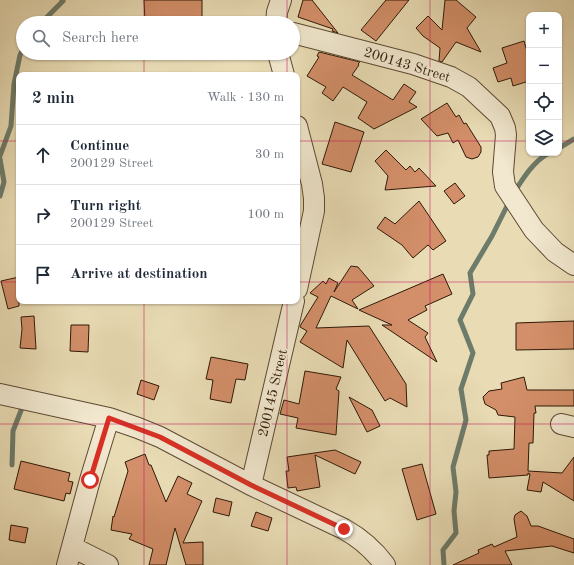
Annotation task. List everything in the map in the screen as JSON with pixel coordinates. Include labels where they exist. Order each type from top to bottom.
[{"type":"street","points":[[277,16],[281,0]]},
{"type":"street","name":"200143 Street","points":[[300,35],[413,64],[458,80],[469,87],[500,116],[505,128],[506,135],[503,172],[505,186],[534,230],[555,252],[574,264]]},
{"type":"street","points":[[280,60],[283,72]]},
{"type":"street","points":[[300,138],[312,184],[314,211],[300,275]]},
{"type":"street","name":"200145 Street","points":[[251,485],[293,304]]},
{"type":"street","points":[[0,394],[109,418],[160,437],[251,485],[344,529],[357,537],[379,557],[385,565]]},
{"type":"street","points":[[108,565],[70,556],[90,480],[109,418]]},
{"type":"building","points":[[144,0],[202,0],[202,16],[145,16]]},
{"type":"building","points":[[303,0],[312,0],[338,33],[332,31],[333,29],[298,16]]},
{"type":"building","points":[[386,0],[409,0],[376,41],[361,30]]},
{"type":"building","points":[[445,0],[456,0],[476,17],[467,28],[481,52],[456,42],[442,62],[439,61],[440,48],[423,36],[416,28],[428,16],[442,30]]},
{"type":"building","points":[[524,41],[526,48],[526,82],[513,86],[511,78],[498,82],[493,68],[507,63],[502,48]]},
{"type":"building","points":[[319,52],[360,62],[352,75],[393,100],[404,84],[416,92],[409,102],[417,107],[374,129],[358,118],[367,102],[343,87],[333,101],[322,93],[326,87],[307,76],[319,57],[317,56]]},
{"type":"building","points":[[447,103],[456,117],[459,115],[464,124],[466,123],[481,147],[481,152],[478,157],[472,159],[466,157],[458,140],[453,143],[448,133],[437,136],[421,119]]},
{"type":"building","points":[[335,122],[364,132],[351,172],[322,164]]},
{"type":"building","points":[[386,150],[406,170],[410,166],[415,172],[419,168],[436,186],[385,190],[388,176],[375,161]]},
{"type":"building","points":[[455,183],[465,196],[454,204],[444,191]]},
{"type":"building","points":[[419,201],[446,241],[433,250],[428,245],[413,258],[402,245],[377,228],[385,217],[395,224]]},
{"type":"building","points":[[351,266],[358,267],[374,286],[352,300],[358,309],[331,296],[316,328],[369,326],[406,384],[407,407],[390,398],[385,401],[347,340],[343,368],[300,342],[307,331],[300,326],[318,297],[310,293],[323,281],[326,284],[329,278],[338,283],[334,292]]},
{"type":"building","points":[[443,274],[452,294],[425,306],[427,310],[408,320],[428,333],[425,337],[437,362],[382,325],[392,325],[359,310]]},
{"type":"building","points":[[16,278],[16,304],[19,304],[19,306],[8,309],[1,281]]},
{"type":"building","points":[[34,316],[36,349],[20,348],[22,329],[21,317]]},
{"type":"building","points":[[574,321],[574,349],[516,350],[516,323]]},
{"type":"building","points":[[71,325],[89,325],[88,352],[70,351]]},
{"type":"building","points":[[211,357],[248,364],[245,380],[236,379],[231,403],[210,399],[213,380],[206,379]]},
{"type":"building","points":[[305,371],[341,377],[336,389],[339,391],[336,435],[296,428],[298,418],[280,414],[284,400],[299,404]]},
{"type":"building","points":[[524,377],[527,390],[574,390],[574,406],[535,406],[536,413],[534,413],[533,443],[529,443],[528,471],[562,473],[574,457],[574,501],[543,482],[541,492],[527,490],[530,474],[528,473],[528,475],[489,478],[487,455],[489,455],[489,451],[514,449],[515,417],[498,415],[496,410],[485,404],[483,397],[489,391],[502,389],[501,383]]},
{"type":"building","points":[[141,380],[159,386],[154,400],[137,394]]},
{"type":"building","points":[[349,397],[372,410],[380,426],[367,432]]},
{"type":"building","points":[[335,450],[361,462],[355,474],[315,455],[320,487],[297,491],[296,487],[288,488],[286,471],[289,471],[287,457]]},
{"type":"building","points":[[145,454],[166,502],[178,476],[192,483],[187,494],[202,501],[183,543],[203,542],[203,565],[186,565],[175,528],[166,565],[149,565],[153,549],[129,539],[132,534],[111,530],[113,516],[114,517],[128,471],[125,462]]},
{"type":"building","points":[[21,461],[70,473],[68,481],[73,482],[70,494],[66,493],[64,501],[14,489]]},
{"type":"building","points":[[422,464],[436,514],[417,520],[402,469]]},
{"type":"building","points":[[216,498],[232,502],[229,516],[213,512]]},
{"type":"building","points":[[521,511],[527,516],[531,526],[538,526],[574,539],[574,553],[552,546],[505,551],[512,565],[453,565],[479,553],[478,550],[492,544],[494,547],[517,537],[514,519],[515,515]]},
{"type":"building","points":[[256,512],[272,518],[268,531],[251,526]]},
{"type":"building","points":[[11,525],[28,528],[25,543],[9,540]]},
{"type":"waterway","points":[[48,16],[63,1],[62,0]]},
{"type":"waterway","points":[[16,72],[19,60]]},
{"type":"waterway","points":[[0,156],[11,126],[16,74]]},
{"type":"waterway","points":[[562,146],[574,139]]},
{"type":"waterway","points":[[515,191],[534,165],[544,156]]},
{"type":"waterway","points":[[0,159],[4,182],[0,196]]},
{"type":"waterway","points":[[444,565],[443,550],[456,533],[454,511],[456,492],[453,467],[466,420],[461,389],[473,353],[460,320],[473,294],[470,273],[492,236],[509,202]]},
{"type":"waterway","points":[[12,465],[13,431],[22,408]]},
{"type":"route","points":[[90,480],[109,418],[160,437],[251,485],[344,529]]}]
